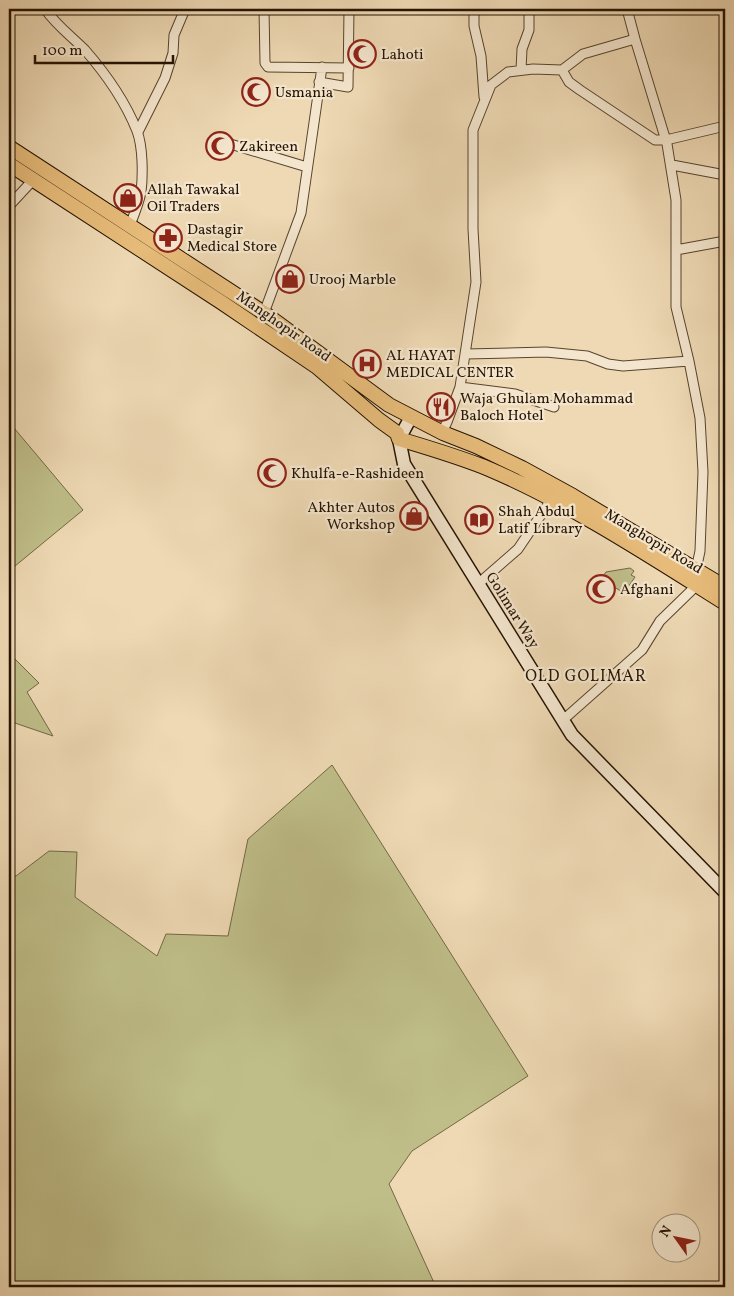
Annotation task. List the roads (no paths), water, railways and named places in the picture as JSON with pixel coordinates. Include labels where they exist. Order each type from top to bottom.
[{"type":"main road","name":"Manghopir Road","points":[[9,147],[264,313],[390,405],[442,433],[476,446],[574,496],[725,587]]},
{"type":"main road","name":"Manghopir Road","points":[[9,164],[317,367],[397,433],[399,439],[437,450],[489,469],[569,509],[725,603]]},
{"type":"main road","points":[[399,439],[411,417]]},
{"type":"main road","name":"Golimar Way","points":[[399,439],[404,464],[572,735],[725,892]]},
{"type":"street","points":[[45,9],[51,18],[84,49],[102,70],[116,90],[138,132],[142,163],[141,194],[130,225]]},
{"type":"street","points":[[138,132],[165,78],[173,53],[174,35],[185,9]]},
{"type":"street","points":[[264,9],[265,63],[268,67],[349,68]]},
{"type":"street","points":[[319,82],[348,87],[349,9]]},
{"type":"street","points":[[474,9],[474,26],[481,56],[485,100]]},
{"type":"street","points":[[521,70],[522,49],[529,30],[529,9]]},
{"type":"street","points":[[627,9],[634,39],[672,165],[676,200],[676,307],[700,418],[703,472],[700,551],[696,570]]},
{"type":"street","points":[[442,433],[460,387],[466,354],[476,282],[472,229],[473,130],[491,85],[508,72],[533,69],[562,70],[582,54],[634,39]]},
{"type":"street","points":[[264,313],[300,213],[322,67]]},
{"type":"street","points":[[562,70],[569,82],[655,140],[666,140],[725,126]]},
{"type":"street","points":[[227,143],[307,167]]},
{"type":"street","points":[[672,165],[725,175]]},
{"type":"street","points":[[9,206],[33,180]]},
{"type":"street","points":[[676,250],[725,241]]},
{"type":"street","points":[[466,354],[546,352],[587,356],[608,364],[623,366],[689,361]]},
{"type":"street","points":[[460,387],[515,394],[554,408]]},
{"type":"street","points":[[478,584],[518,549],[551,500]]},
{"type":"street","points":[[562,720],[642,650],[660,621],[697,585]]},
{"type":"place","name":"Lahoti","points":[[362,54]]},
{"type":"place","name":"Usmania","points":[[256,92]]},
{"type":"place","name":"Zakireen","points":[[220,146]]},
{"type":"place","name":"Allah Tawakal Oil Traders","points":[[128,198]]},
{"type":"place","name":"Dastagir Medical Store","points":[[168,238]]},
{"type":"place","name":"Urooj Marble","points":[[290,279]]},
{"type":"place","name":"AL HAYAT MEDICAL CENTER","points":[[367,364]]},
{"type":"place","name":"Waja Ghulam Mohammad Baloch Hotel","points":[[441,407]]},
{"type":"place","name":"Khulfa-e-Rashideen","points":[[272,473]]},
{"type":"place","name":"Akhter Autos Workshop","points":[[414,516]]},
{"type":"place","name":"Shah Abdul Latif Library","points":[[479,520]]},
{"type":"place","name":"Afghani","points":[[601,589]]},
{"type":"district","name":"OLD GOLIMAR","points":[[586,675]]}]
